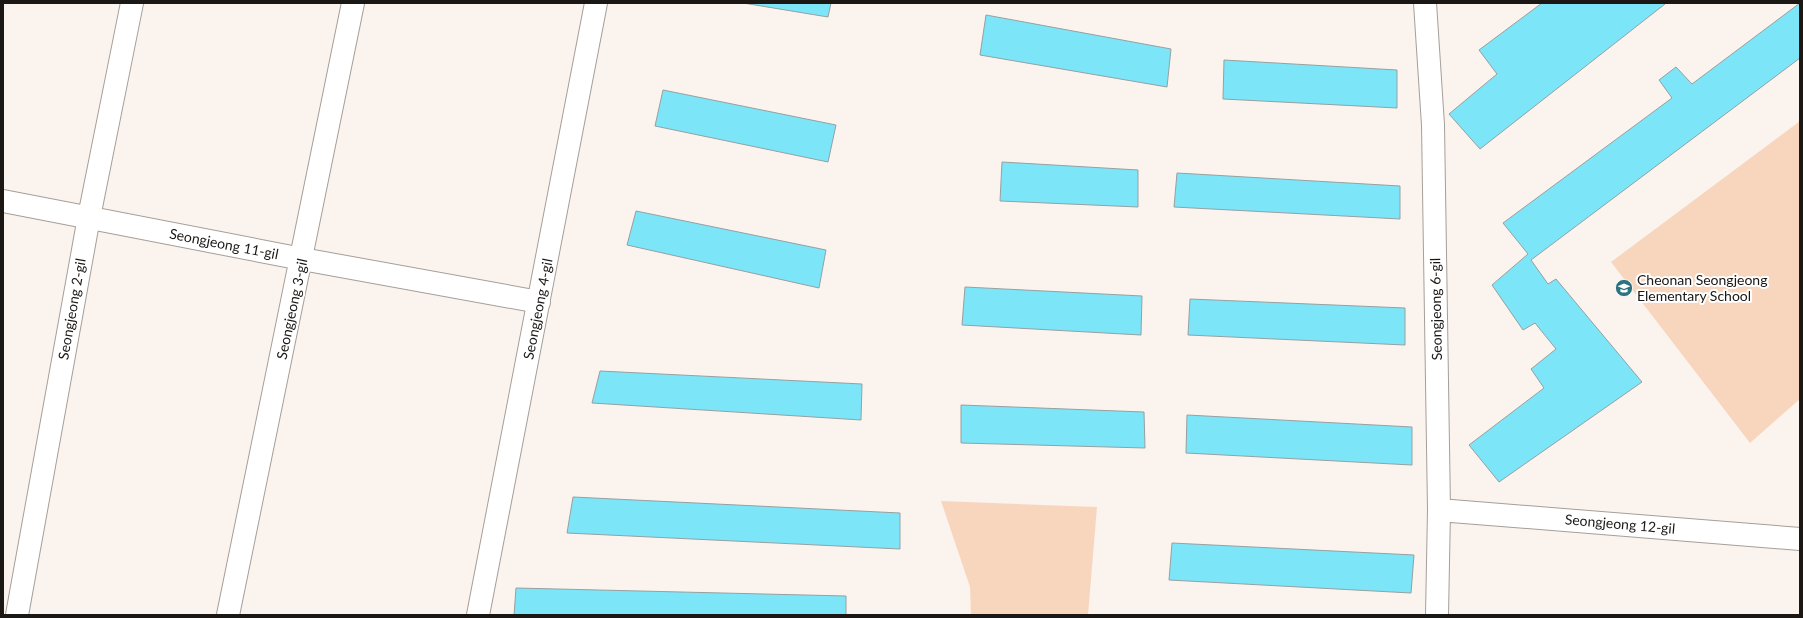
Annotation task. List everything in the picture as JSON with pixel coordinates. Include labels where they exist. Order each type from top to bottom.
[{"type":"street","name":"Seongjeong 2-gil","points":[[18,615],[89,217],[132,3]]},
{"type":"street","name":"Seongjeong 3-gil","points":[[228,615],[302,259],[353,3]]},
{"type":"street","name":"Seongjeong 4-gil","points":[[478,615],[596,3]]},
{"type":"street","name":"Seongjeong 6-gil","points":[[1425,3],[1433,125],[1439,510],[1437,615]]},
{"type":"street","name":"Seongjeong 11-gil","points":[[3,201],[302,259],[539,302]]},
{"type":"street","name":"Seongjeong 12-gil","points":[[1439,510],[1800,539]]},
{"type":"shaded area","points":[[1800,121],[1800,399],[1750,443],[1611,262]]},
{"type":"shaded area","points":[[941,501],[1097,507],[1088,615],[971,615],[970,587]]},
{"type":"building","points":[[743,3],[831,3],[828,17]]},
{"type":"building","points":[[1542,3],[1665,4],[1480,149],[1449,114],[1497,74],[1479,50]]},
{"type":"building","points":[[1800,3],[1800,58],[1531,260],[1548,284],[1556,279],[1642,382],[1499,482],[1469,445],[1544,388],[1531,369],[1556,349],[1535,323],[1523,330],[1492,285],[1528,254],[1503,223],[1672,98],[1659,80],[1676,67],[1692,84]]},
{"type":"building","points":[[986,15],[1171,49],[1167,87],[980,55]]},
{"type":"building","points":[[1224,60],[1397,70],[1397,108],[1223,99]]},
{"type":"building","points":[[663,90],[836,125],[828,162],[655,126]]},
{"type":"building","points":[[1002,162],[1138,170],[1138,207],[1000,201]]},
{"type":"building","points":[[1177,173],[1400,186],[1400,219],[1174,207]]},
{"type":"building","points":[[636,211],[826,250],[819,288],[627,245]]},
{"type":"building","points":[[965,287],[1142,296],[1141,335],[962,325]]},
{"type":"building","points":[[1190,299],[1405,308],[1405,345],[1188,335]]},
{"type":"building","points":[[600,371],[862,384],[861,420],[592,403]]},
{"type":"building","points":[[961,405],[1144,412],[1145,448],[961,443]]},
{"type":"building","points":[[1187,415],[1412,427],[1412,465],[1186,453]]},
{"type":"building","points":[[573,497],[900,513],[900,549],[567,533]]},
{"type":"building","points":[[1172,543],[1414,555],[1411,593],[1169,580]]},
{"type":"building","points":[[516,588],[846,596],[846,615],[514,615]]},
{"type":"place","name":"Cheonan Seongjeong Elementary School","points":[[1624,288]]}]
